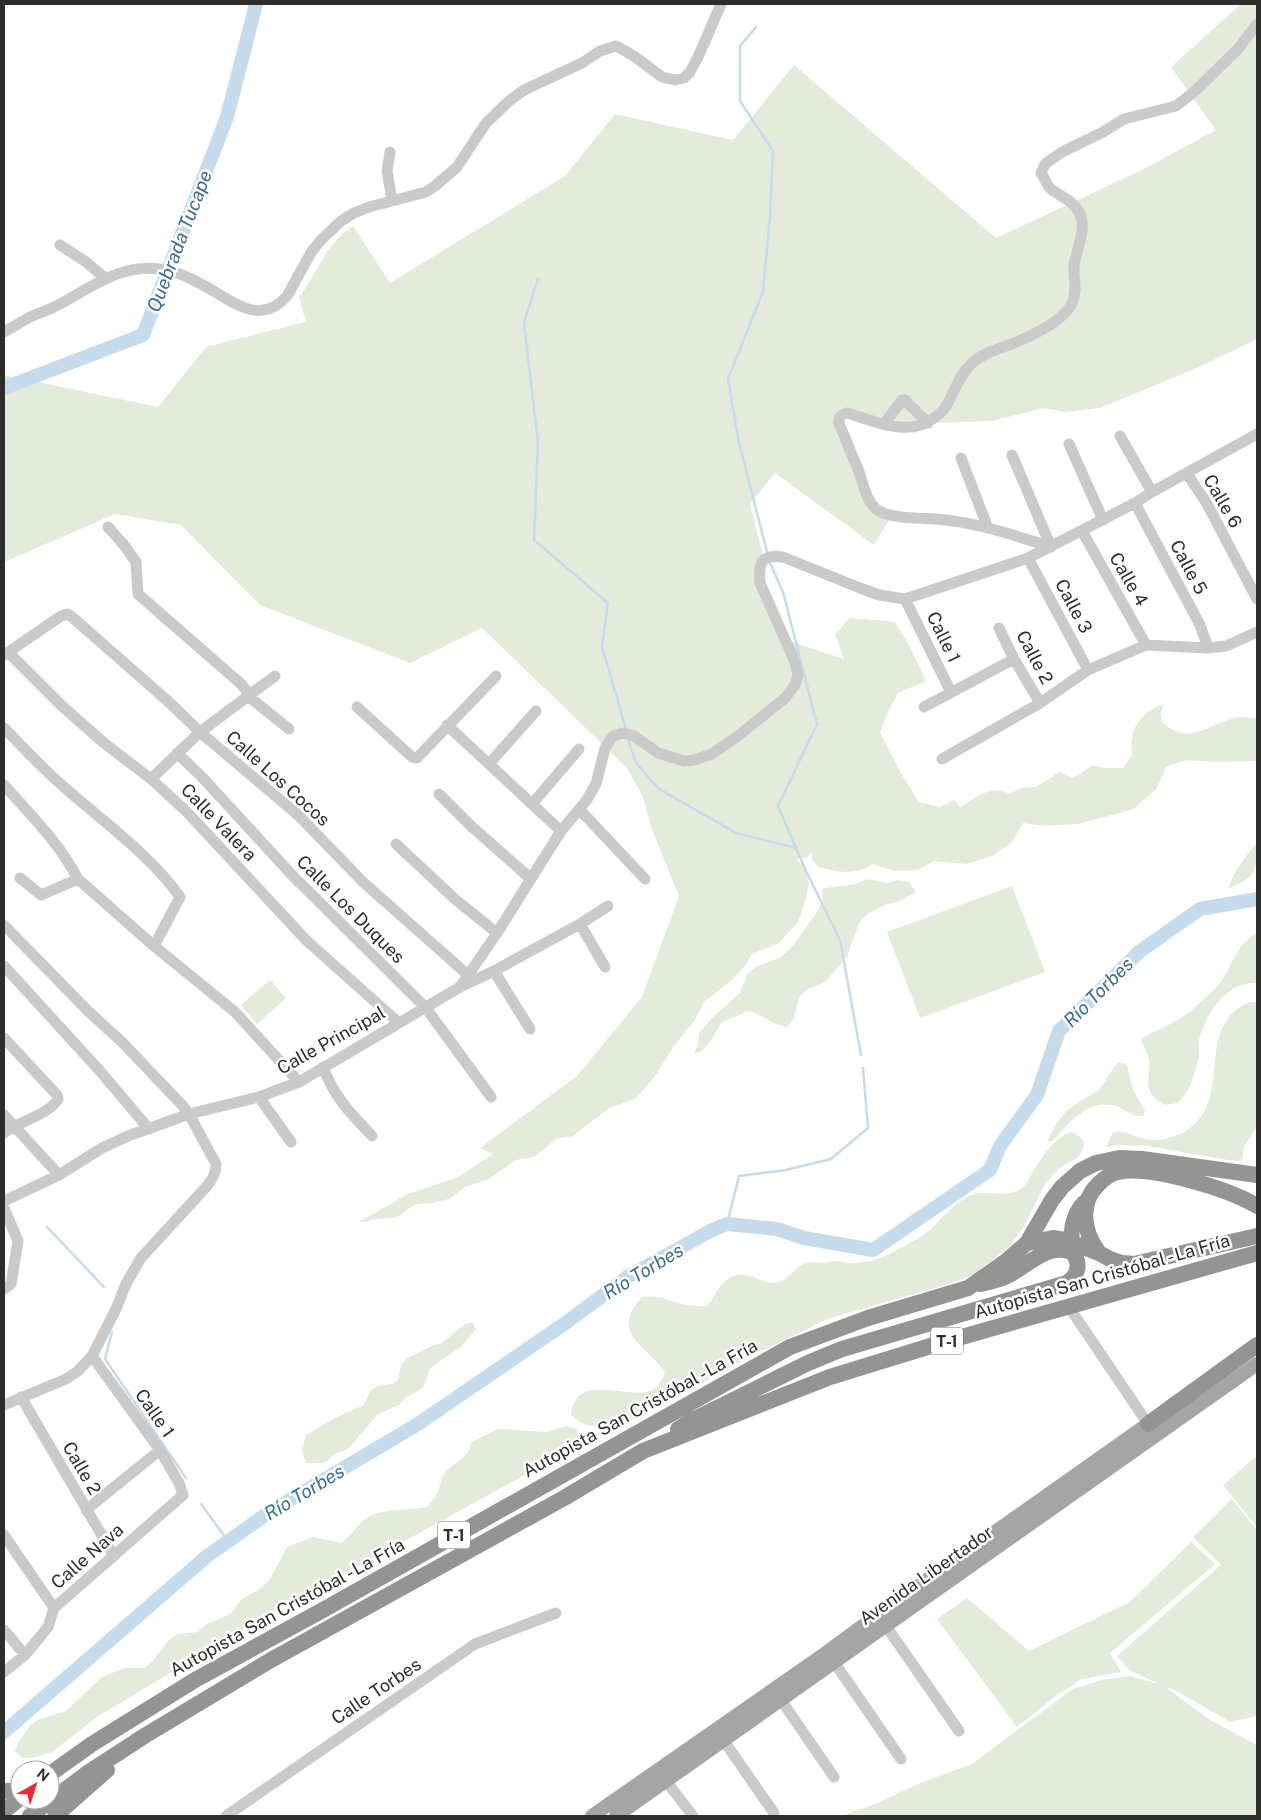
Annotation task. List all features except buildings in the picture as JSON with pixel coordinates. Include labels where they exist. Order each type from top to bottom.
[{"type":"highway","name":"Autopista San Cristóbal - La Fría","points":[[60,1767],[92,1744],[204,1675],[790,1347],[868,1318],[968,1288],[1005,1262],[1027,1243],[1052,1200],[1062,1187],[1080,1171],[1096,1163],[1119,1158],[1142,1159],[1257,1175]]},
{"type":"highway","points":[[644,1452],[692,1421],[808,1363],[842,1349],[1067,1283],[1073,1279],[1078,1269],[1071,1247],[1078,1209],[1087,1200],[1093,1189],[1104,1179],[1116,1172],[1149,1172],[1218,1188],[1257,1206]]},
{"type":"highway","points":[[1087,1200],[1085,1212],[1087,1228],[1091,1241],[1099,1253]]},
{"type":"highway","points":[[1027,1243],[1053,1238],[1071,1247],[1099,1253],[1122,1263],[1134,1264],[1257,1236]]},
{"type":"highway","points":[[968,1288],[1008,1276],[1053,1249],[1071,1247]]},
{"type":"highway","name":"Autopista San Cristóbal - La Fría","points":[[30,1816],[89,1772],[270,1660],[644,1452],[830,1377],[937,1344],[1257,1253]]},
{"type":"highway","points":[[1148,1424],[1257,1345]]},
{"type":"highway","points":[[55,1816],[146,1735]]},
{"type":"main road","name":"Avenida Libertador","points":[[616,1816],[1257,1364]]},
{"type":"main road","name":"Avenida Libertador","points":[[592,1816],[790,1679],[886,1608],[1148,1424]]},
{"type":"street","points":[[4,332],[30,317],[57,306],[105,278],[134,269],[162,270],[202,284],[229,301],[253,311],[269,310],[283,301],[312,251],[331,230],[354,213],[392,200],[426,192],[443,181],[457,167],[486,123],[509,101],[524,90],[582,63],[600,51],[616,46],[634,56],[662,77],[675,80],[684,78],[690,72],[699,55],[721,4]]},
{"type":"street","points":[[1051,547],[962,522],[892,515],[878,511],[866,495],[838,420],[843,414],[847,413],[903,429],[916,428],[944,410],[959,380],[973,362],[989,352],[1043,329],[1068,312],[1073,302],[1076,283],[1074,266],[1082,226],[1080,214],[1073,202],[1049,187],[1041,173],[1045,164],[1062,152],[1103,132],[1124,119],[1176,106],[1194,92],[1238,49],[1257,24]]},
{"type":"street","points":[[390,152],[387,171],[392,200]]},
{"type":"street","points":[[60,246],[86,262],[105,278]]},
{"type":"street","points":[[884,424],[902,400],[905,400],[928,422]]},
{"type":"street","points":[[460,987],[497,934],[530,878],[561,831],[580,810],[596,784],[605,748],[613,736],[623,733],[634,736],[658,753],[668,757],[684,761],[694,760],[712,754],[721,748],[774,708],[795,686],[798,675],[795,662],[760,583],[759,569],[764,559],[772,556],[783,557],[866,591],[906,599],[1028,558],[1135,503],[1257,434]]},
{"type":"street","points":[[1120,436],[1152,492]]},
{"type":"street","points":[[1068,444],[1103,520]]},
{"type":"street","points":[[1012,455],[1051,547]]},
{"type":"street","points":[[961,458],[988,528]]},
{"type":"street","name":"Calle 6","points":[[1187,474],[1206,502],[1257,599]]},
{"type":"street","name":"Calle 5","points":[[1135,503],[1200,624],[1208,648]]},
{"type":"street","points":[[108,527],[136,562],[138,594],[240,683],[248,696],[289,729]]},
{"type":"street","name":"Calle 4","points":[[1082,531],[1146,645]]},
{"type":"street","name":"Calle 3","points":[[1028,558],[1088,670]]},
{"type":"street","name":"Calle 1","points":[[906,599],[951,692]]},
{"type":"street","name":"Calle Los Cocos","points":[[6,653],[61,616],[67,614],[72,617],[169,702],[200,732],[298,815],[363,882],[468,975]]},
{"type":"street","name":"Calle 2","points":[[999,628],[1014,659],[1040,703]]},
{"type":"street","points":[[942,759],[1040,703],[1088,670],[1146,645],[1208,648],[1226,646],[1257,632]]},
{"type":"street","name":"Calle Valera","points":[[6,653],[104,743],[151,779],[186,811],[307,941],[399,1022]]},
{"type":"street","points":[[924,707],[1014,659]]},
{"type":"street","points":[[151,779],[200,732],[275,676]]},
{"type":"street","points":[[357,707],[414,758],[417,758],[496,676]]},
{"type":"street","points":[[489,764],[536,711]]},
{"type":"street","points":[[447,725],[561,831]]},
{"type":"street","points":[[4,728],[61,785],[155,868],[177,893],[180,898],[154,946]]},
{"type":"street","points":[[532,804],[579,749]]},
{"type":"street","name":"Calle Los Duques","points":[[177,752],[292,875],[426,1008],[491,1097]]},
{"type":"street","points":[[4,785],[60,849],[78,879],[154,946],[235,1012],[298,1082]]},
{"type":"street","points":[[438,794],[470,826],[530,878]]},
{"type":"street","points":[[580,810],[645,879]]},
{"type":"street","points":[[396,844],[456,900],[497,934]]},
{"type":"street","points":[[20,878],[41,895],[78,879]]},
{"type":"street","name":"Calle Principal","points":[[4,1201],[59,1175],[102,1148],[128,1136],[189,1114],[259,1096],[298,1082],[460,987],[494,971],[580,924],[608,906]]},
{"type":"street","points":[[580,924],[605,966]]},
{"type":"street","points":[[4,1405],[66,1379],[78,1371],[92,1356],[116,1309],[126,1284],[141,1258],[213,1177],[216,1164],[189,1114],[123,1043],[5,930]]},
{"type":"street","points":[[4,966],[149,1129]]},
{"type":"street","points":[[494,971],[530,1029]]},
{"type":"street","points":[[4,1038],[57,1095],[58,1099],[56,1104],[34,1117],[14,1125],[4,1133]]},
{"type":"street","points":[[323,1067],[330,1085],[340,1102],[372,1136]]},
{"type":"street","points":[[259,1096],[291,1142]]},
{"type":"street","points":[[4,1115],[59,1175]]},
{"type":"street","points":[[4,1208],[18,1242],[11,1284],[4,1289]]},
{"type":"street","points":[[1069,1307],[1148,1424]]},
{"type":"street","name":"Calle 1","points":[[92,1356],[160,1450],[179,1483],[183,1495]]},
{"type":"street","name":"Calle 2","points":[[21,1397],[114,1556]]},
{"type":"street","points":[[86,1510],[160,1450]]},
{"type":"street","name":"Calle Nava","points":[[4,1672],[25,1655],[48,1627],[54,1608],[183,1495]]},
{"type":"street","points":[[4,1534],[54,1608]]},
{"type":"street","name":"Calle Torbes","points":[[226,1816],[476,1644],[556,1613]]},
{"type":"street","points":[[886,1626],[959,1731]]},
{"type":"street","points":[[4,1630],[25,1655]]},
{"type":"street","points":[[834,1662],[900,1759]]},
{"type":"street","points":[[781,1700],[834,1777]]},
{"type":"street","points":[[724,1740],[774,1813]]},
{"type":"street","points":[[666,1781],[693,1816]]},
{"type":"green space","points":[[1241,4],[1257,4],[1257,339],[1199,367],[1100,408],[1065,412],[1043,408],[992,421],[930,423],[917,428],[840,417],[879,510],[892,515],[874,545],[775,473],[750,504],[764,560],[759,569],[786,640],[844,659],[835,634],[850,618],[895,622],[910,647],[926,681],[898,693],[880,733],[902,775],[919,802],[940,807],[954,800],[960,807],[990,791],[1003,791],[1010,794],[1021,788],[1036,787],[1060,772],[1072,778],[1092,765],[1105,768],[1123,768],[1132,755],[1132,737],[1137,724],[1148,713],[1163,704],[1162,722],[1171,729],[1188,734],[1233,718],[1257,718],[1257,761],[1217,762],[1186,760],[1166,767],[1157,788],[1134,809],[1078,824],[1045,826],[1023,823],[1012,842],[994,855],[967,864],[934,861],[918,870],[894,871],[873,864],[866,868],[846,872],[818,867],[812,859],[813,852],[806,858],[797,859],[805,869],[809,883],[798,922],[779,943],[752,954],[745,966],[733,979],[704,1002],[695,1020],[673,1047],[656,1075],[635,1099],[609,1108],[573,1136],[556,1139],[534,1157],[516,1160],[489,1179],[465,1187],[449,1199],[417,1204],[401,1215],[392,1218],[359,1222],[408,1194],[458,1177],[493,1154],[480,1148],[577,1076],[642,997],[679,896],[651,827],[643,797],[627,768],[482,628],[410,663],[260,605],[181,525],[115,514],[4,562],[4,375],[158,407],[206,347],[306,322],[299,297],[329,250],[353,226],[390,283],[565,176],[615,114],[733,140],[794,65],[996,238],[1142,170],[1216,130],[1171,67]]},
{"type":"green space","points":[[1257,843],[1255,867],[1250,877],[1229,888],[1237,870]]},
{"type":"green space","points":[[866,879],[888,883],[898,880],[909,882],[916,892],[898,902],[887,904],[867,914],[859,923],[847,957],[825,982],[806,990],[799,997],[794,1018],[787,1027],[748,1011],[721,1023],[710,1042],[703,1050],[694,1054],[698,1044],[699,1033],[713,1017],[740,993],[748,973],[758,966],[779,958],[795,943],[819,909],[823,899],[822,889],[854,884]]},
{"type":"green space","points":[[1012,886],[1045,972],[920,1018],[887,932]]},
{"type":"green space","points":[[1257,933],[1257,983],[1236,987],[1219,1001],[1207,1019],[1199,1040],[1199,1053],[1189,1087],[1178,1103],[1164,1105],[1148,1087],[1150,1063],[1141,1040],[1183,1017],[1214,990],[1242,946]]},
{"type":"green space","points":[[270,980],[286,998],[257,1024],[241,1005]]},
{"type":"green space","points":[[1249,1002],[1257,1002],[1257,1126],[1244,1147],[1242,1161],[1147,1146],[1120,1145],[1106,1147],[1112,1134],[1118,1131],[1151,1140],[1159,1140],[1184,1132],[1200,1119],[1208,1102],[1213,1084],[1217,1047],[1222,1029],[1232,1014]]},
{"type":"green space","points":[[1118,1063],[1123,1063],[1127,1066],[1133,1090],[1145,1111],[1143,1116],[1133,1114],[1118,1107],[1099,1105],[1083,1112],[1068,1124],[1056,1138],[1052,1141],[1047,1141],[1067,1110],[1100,1089]]},
{"type":"green space","points":[[1072,1132],[1083,1139],[1084,1146],[1082,1152],[1077,1158],[1059,1168],[1045,1184],[1023,1228],[1008,1248],[974,1274],[955,1282],[827,1319],[754,1355],[615,1429],[587,1425],[571,1415],[575,1401],[583,1393],[594,1390],[645,1392],[654,1389],[659,1383],[665,1372],[640,1346],[630,1330],[629,1320],[642,1297],[658,1297],[685,1305],[707,1306],[724,1282],[739,1275],[771,1283],[782,1281],[808,1262],[825,1263],[836,1261],[854,1263],[883,1257],[926,1233],[954,1206],[971,1195],[977,1193],[1007,1194],[1019,1190],[1027,1182],[1049,1148],[1059,1139]]},
{"type":"green space","points":[[472,1322],[476,1329],[461,1347],[434,1365],[429,1371],[424,1386],[405,1398],[399,1405],[378,1414],[348,1449],[334,1454],[329,1460],[322,1463],[306,1463],[302,1450],[306,1435],[335,1418],[364,1405],[370,1391],[377,1386],[393,1384],[398,1379],[401,1365],[406,1359],[442,1343],[465,1324]]},
{"type":"green space","points":[[566,1426],[576,1429],[580,1438],[575,1447],[358,1567],[271,1612],[97,1717],[52,1752],[33,1758],[23,1758],[15,1752],[18,1743],[30,1726],[37,1720],[66,1711],[102,1677],[124,1668],[144,1668],[152,1662],[170,1639],[178,1634],[198,1632],[205,1625],[230,1614],[242,1599],[260,1589],[267,1582],[287,1547],[313,1537],[341,1543],[364,1520],[378,1513],[427,1507],[437,1493],[444,1474],[464,1457],[472,1442],[498,1429],[547,1432]]},
{"type":"green space","points":[[1257,1456],[1257,1527],[1223,1485]]},
{"type":"green space","points":[[1232,1499],[1257,1530],[1257,1716],[1230,1722],[1177,1691],[1165,1687],[1210,1720],[1257,1745],[1257,1816],[841,1816],[878,1803],[920,1783],[972,1764],[1073,1689],[1101,1680],[1129,1676],[1159,1684],[1129,1670],[1117,1656],[1221,1565],[1193,1537]]},
{"type":"green space","points":[[1191,1542],[1215,1564],[1110,1653],[1121,1672],[1082,1679],[1057,1695],[1017,1727],[937,1619],[967,1598],[1029,1651],[1130,1602]]},
{"type":"waterway","name":"Quebrada Tucape","points":[[4,388],[143,335],[227,117],[256,4]]},
{"type":"waterway","points":[[756,27],[740,46],[740,101],[773,151],[770,217],[763,292],[728,379],[738,439],[767,552]]},
{"type":"waterway","points":[[538,278],[524,323],[538,442],[534,540],[608,603],[602,647],[626,729]]},
{"type":"waterway","points":[[770,563],[783,592],[817,724],[778,806],[805,869],[840,940],[861,1055]]},
{"type":"waterway","points":[[628,739],[636,763],[659,789],[736,833],[796,848]]},
{"type":"waterway","name":"Río Torbes","points":[[4,1732],[206,1557],[268,1513],[418,1424],[564,1324],[629,1276],[712,1230],[727,1224],[777,1229],[804,1238],[873,1250],[990,1170],[1000,1146],[1037,1095],[1059,1031],[1139,952],[1200,909],[1257,899]]},
{"type":"waterway","points":[[727,1224],[739,1176],[786,1170],[831,1159],[868,1128],[863,1068]]},
{"type":"waterway","points":[[47,1227],[104,1287]]},
{"type":"waterway","points":[[112,1332],[105,1359],[186,1478]]},
{"type":"waterway","points":[[201,1504],[228,1541]]}]
